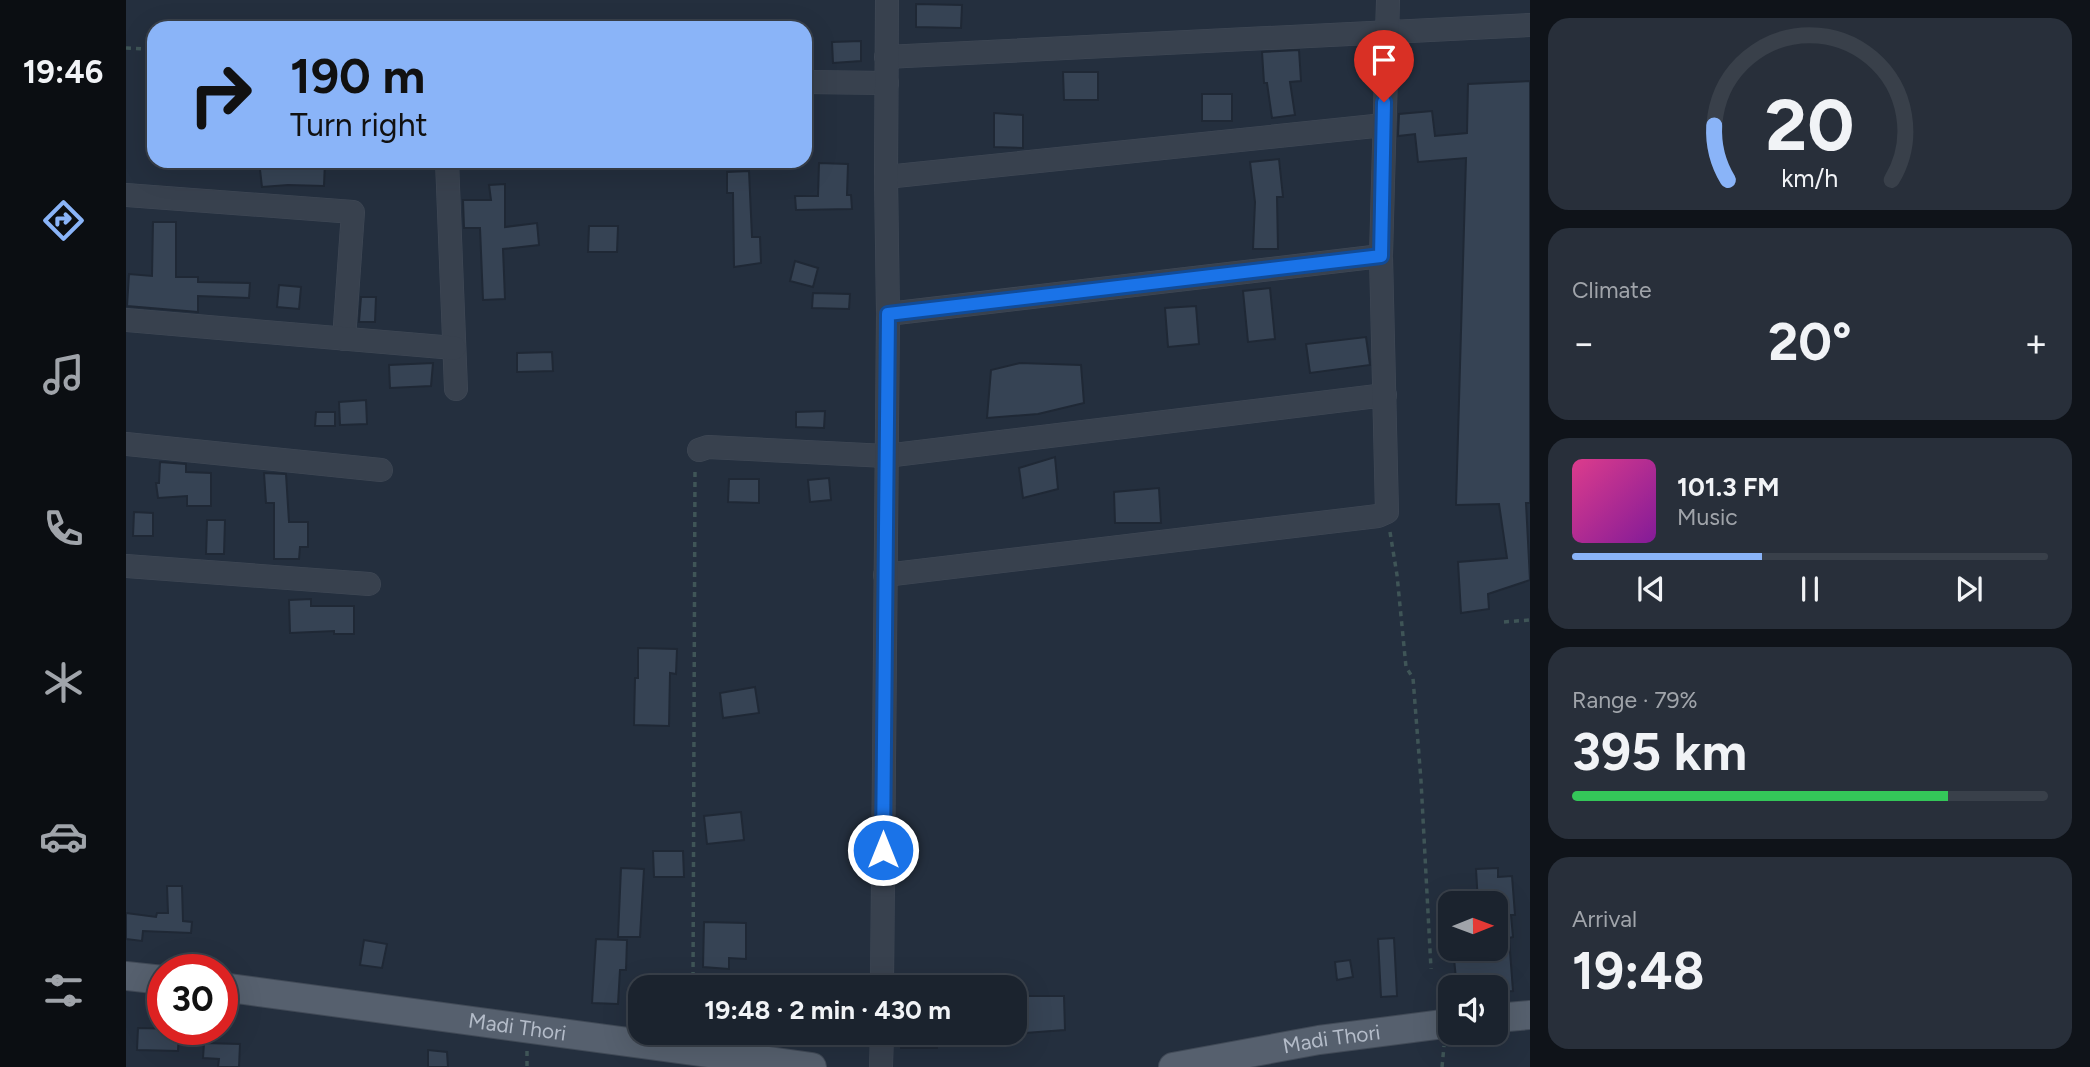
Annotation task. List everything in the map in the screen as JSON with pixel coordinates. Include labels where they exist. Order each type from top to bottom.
[{"type":"main road","points":[[126,976],[147,978]]},
{"type":"main road","name":"Madi Thori","points":[[238,989],[811,1067]]},
{"type":"main road","points":[[1508,1017],[1530,1015]]},
{"type":"main road","name":"Madi Thori","points":[[1173,1067],[1319,1040],[1438,1025]]},
{"type":"street","points":[[882,975],[888,314],[887,0]]},
{"type":"street","points":[[885,575],[1378,516],[1387,512],[1381,256],[1388,0]]},
{"type":"street","points":[[887,57],[1530,26]]},
{"type":"street","points":[[812,82],[887,83]]},
{"type":"street","points":[[886,177],[1384,125]]},
{"type":"street","points":[[447,168],[456,389]]},
{"type":"street","points":[[126,195],[353,212],[344,340]]},
{"type":"street","points":[[888,314],[1381,256]]},
{"type":"street","points":[[126,320],[454,348]]},
{"type":"street","points":[[699,450],[708,447],[886,456],[1385,395]]},
{"type":"street","points":[[126,444],[381,470]]},
{"type":"street","points":[[126,566],[369,584]]},
{"type":"street","points":[[881,1067],[882,1045]]},
{"type":"path","points":[[126,48],[144,49]]},
{"type":"path","points":[[693,975],[695,461],[699,450]]},
{"type":"path","points":[[1387,512],[1397,575],[1406,667],[1413,678],[1431,969]]},
{"type":"path","points":[[1504,622],[1530,620]]},
{"type":"building","points":[[916,4],[962,5],[961,28],[916,27]]},
{"type":"building","points":[[861,41],[861,61],[833,63],[832,42]]},
{"type":"building","points":[[1299,50],[1301,81],[1290,82],[1295,115],[1272,118],[1267,83],[1264,83],[1262,52]]},
{"type":"building","points":[[1063,72],[1098,72],[1098,100],[1064,100]]},
{"type":"building","points":[[1530,81],[1530,503],[1526,503],[1530,580],[1488,594],[1489,609],[1461,613],[1458,562],[1507,558],[1499,504],[1456,505],[1466,158],[1418,162],[1415,134],[1398,136],[1399,114],[1432,111],[1435,136],[1467,133],[1468,84]]},
{"type":"building","points":[[1202,94],[1232,94],[1232,121],[1202,121]]},
{"type":"building","points":[[994,113],[1023,115],[1023,148],[994,147]]},
{"type":"building","points":[[1279,159],[1283,197],[1277,197],[1278,249],[1253,249],[1255,202],[1250,162]]},
{"type":"building","points":[[819,163],[848,164],[847,195],[851,195],[852,209],[796,210],[795,196],[818,196]]},
{"type":"building","points":[[260,168],[325,168],[324,186],[262,187]]},
{"type":"building","points":[[749,171],[752,237],[760,237],[761,263],[734,267],[733,193],[727,193],[727,172]]},
{"type":"building","points":[[505,184],[505,227],[537,223],[539,245],[503,249],[505,299],[483,300],[480,228],[464,228],[463,200],[491,200],[489,185]]},
{"type":"building","points":[[153,222],[176,222],[176,277],[198,277],[198,282],[250,283],[249,298],[198,296],[198,312],[127,306],[129,274],[152,276]]},
{"type":"building","points":[[589,226],[618,226],[617,252],[588,252]]},
{"type":"building","points":[[795,261],[818,268],[813,287],[790,281]]},
{"type":"building","points":[[279,285],[301,287],[299,309],[277,307]]},
{"type":"building","points":[[1270,288],[1275,339],[1248,342],[1243,291]]},
{"type":"building","points":[[813,293],[850,294],[849,309],[812,308]]},
{"type":"building","points":[[361,297],[376,297],[375,322],[359,322]]},
{"type":"building","points":[[1196,306],[1199,344],[1168,347],[1165,308]]},
{"type":"building","points":[[1366,337],[1370,365],[1310,373],[1306,344]]},
{"type":"building","points":[[552,352],[553,371],[517,372],[517,353]]},
{"type":"building","points":[[433,363],[431,386],[390,388],[389,365]]},
{"type":"building","points":[[1020,363],[1081,365],[1084,403],[1038,414],[987,418],[991,370]]},
{"type":"building","points":[[366,400],[367,424],[340,425],[339,402]]},
{"type":"building","points":[[825,411],[824,428],[796,427],[796,412]]},
{"type":"building","points":[[316,412],[335,412],[335,426],[315,426]]},
{"type":"building","points":[[1055,457],[1058,489],[1023,498],[1019,468]]},
{"type":"building","points":[[160,462],[186,464],[186,472],[211,473],[211,506],[187,506],[187,496],[158,498],[156,483],[159,483]]},
{"type":"building","points":[[264,473],[286,474],[289,522],[308,522],[308,547],[300,547],[299,559],[274,559],[274,503],[266,503]]},
{"type":"building","points":[[829,478],[831,500],[810,502],[808,480]]},
{"type":"building","points":[[729,479],[759,479],[759,503],[728,502]]},
{"type":"building","points":[[1159,488],[1161,523],[1115,523],[1114,492]]},
{"type":"building","points":[[134,512],[153,513],[153,536],[133,536]]},
{"type":"building","points":[[207,520],[225,520],[224,554],[206,554]]},
{"type":"building","points":[[311,599],[311,606],[354,606],[354,634],[334,634],[334,631],[290,633],[289,600]]},
{"type":"building","points":[[638,648],[677,649],[676,674],[670,673],[669,726],[634,725]]},
{"type":"building","points":[[755,687],[759,713],[723,718],[720,693]]},
{"type":"building","points":[[741,812],[744,840],[707,844],[704,816]]},
{"type":"building","points":[[653,851],[683,851],[684,877],[654,877]]},
{"type":"building","points":[[621,868],[644,869],[640,937],[618,937]]},
{"type":"building","points":[[1498,868],[1498,877],[1512,876],[1515,915],[1511,915],[1513,937],[1509,938],[1513,991],[1508,991],[1508,975],[1456,975],[1454,961],[1508,961],[1508,891],[1477,891],[1476,869]]},
{"type":"building","points":[[167,886],[182,886],[183,921],[192,922],[191,933],[143,931],[142,941],[126,939],[126,913],[156,917],[157,913],[168,913]]},
{"type":"building","points":[[704,922],[746,923],[746,959],[729,958],[729,969],[703,967]]},
{"type":"building","points":[[1394,938],[1397,996],[1381,997],[1378,939]]},
{"type":"building","points":[[596,939],[627,940],[626,970],[620,970],[618,1004],[592,1003]]},
{"type":"building","points":[[364,940],[387,944],[382,968],[360,965]]},
{"type":"building","points":[[1350,960],[1353,977],[1337,980],[1335,962]]},
{"type":"building","points":[[1027,996],[1064,996],[1065,1030],[1027,1033]]},
{"type":"building","points":[[138,1028],[147,1028],[147,1045],[178,1045],[178,1051],[137,1050]]},
{"type":"building","points":[[240,1044],[239,1067],[218,1067],[219,1059],[203,1058],[204,1045]]},
{"type":"building","points":[[901,1045],[937,1045],[937,1048],[901,1048]]},
{"type":"building","points":[[428,1050],[447,1052],[448,1067],[428,1067]]},
{"type":"route","points":[[883,850],[888,314],[1381,256],[1384,102]]}]
